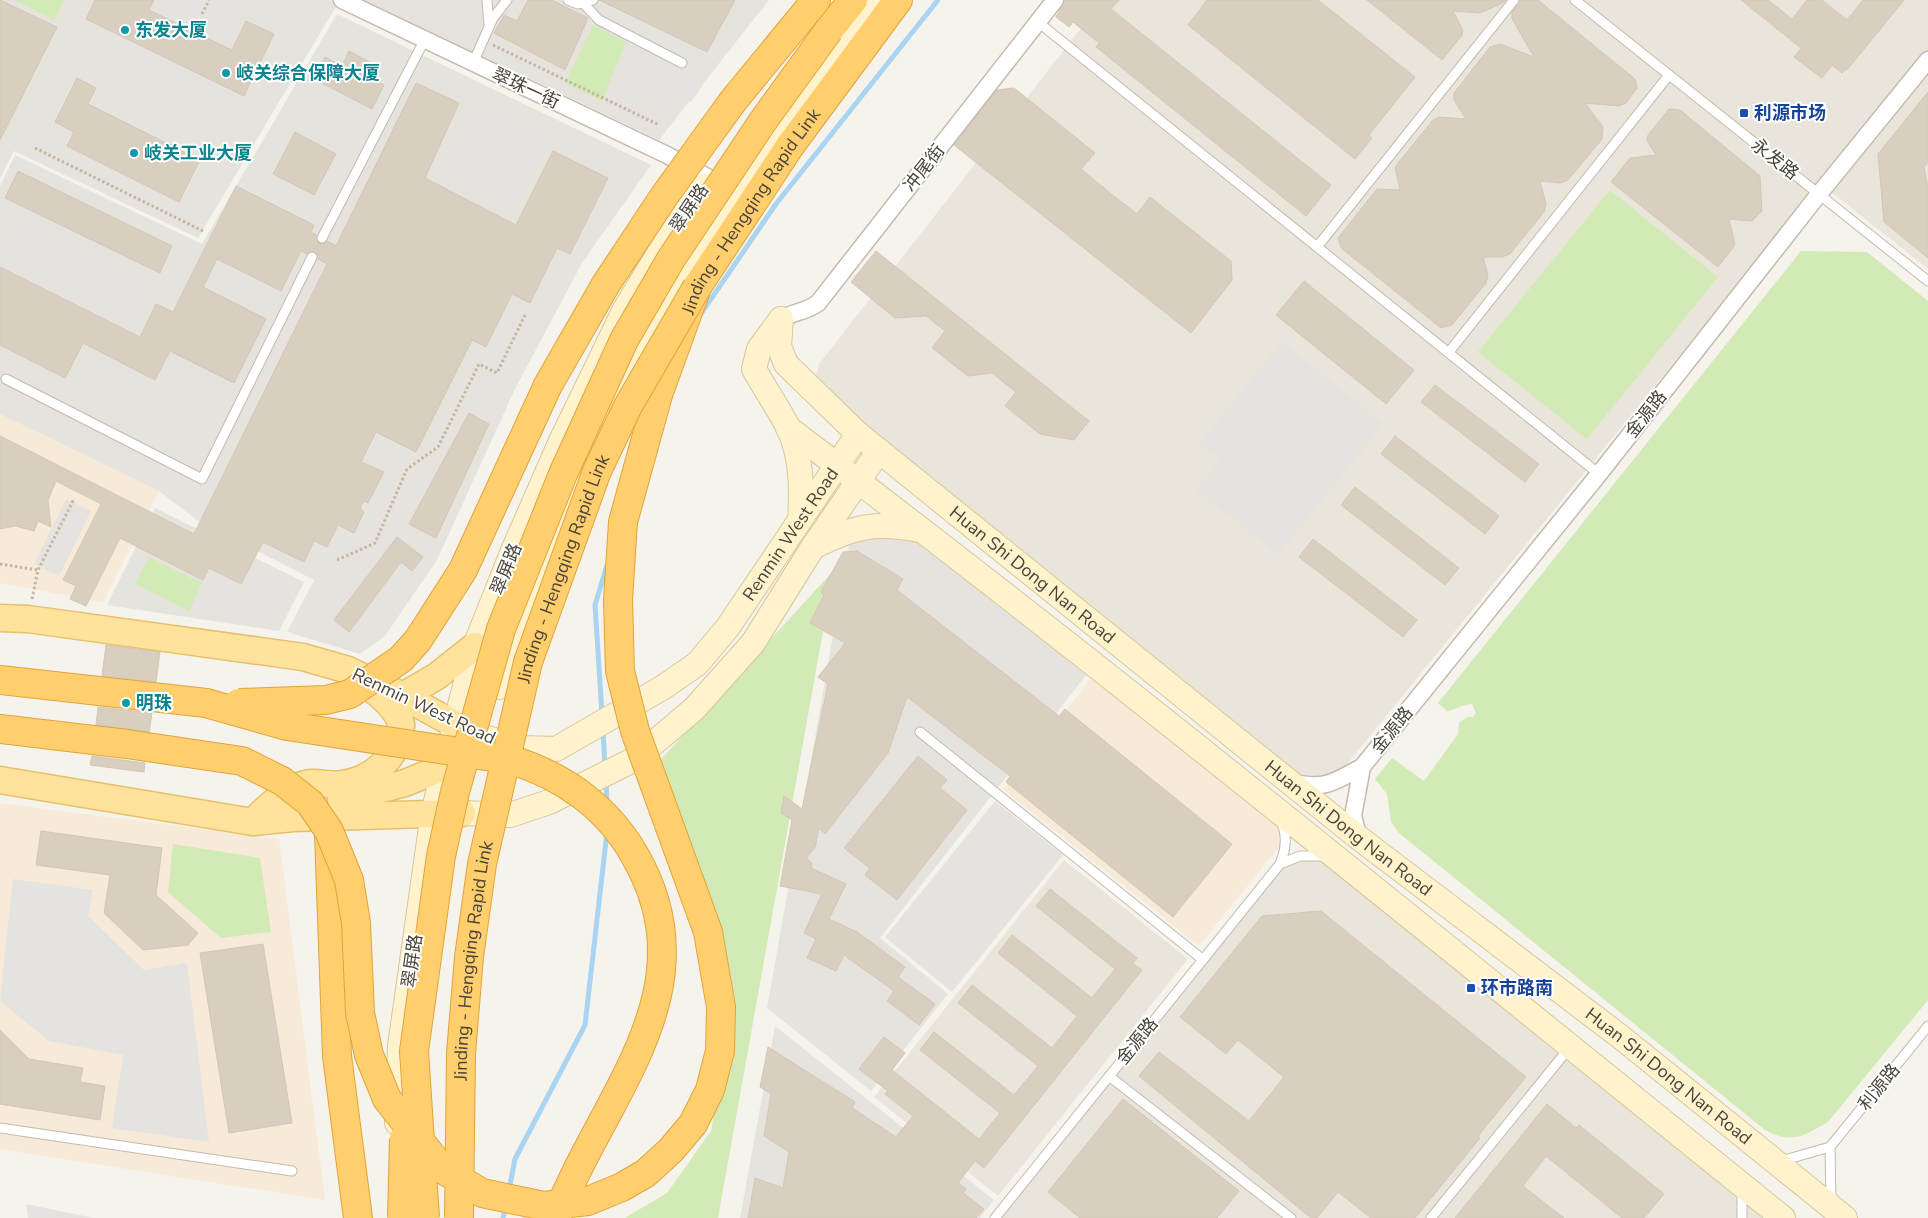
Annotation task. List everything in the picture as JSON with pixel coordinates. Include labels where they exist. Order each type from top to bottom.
[{"type":"highway","points":[[0,680],[206,703],[274,704],[326,700],[350,694],[401,659],[418,640],[463,570],[548,385],[606,284],[665,195],[733,100],[816,0]]},
{"type":"highway","name":"Jinding - Hengqing Rapid Link","points":[[424,1218],[414,1050],[442,856],[455,792],[501,629],[559,483],[624,340],[671,259],[763,121],[853,0]]},
{"type":"highway","name":"Jinding - Hengqing Rapid Link","points":[[459,1218],[461,1053],[469,957],[482,864],[528,662],[597,471],[628,406],[697,288],[790,146],[898,0]]},
{"type":"highway","points":[[0,729],[242,761],[282,781],[310,802],[329,831],[349,880],[356,923],[360,1013],[369,1056],[387,1099],[442,1169],[482,1193],[544,1206],[588,1201],[622,1187],[646,1173],[671,1150],[692,1124],[710,1090],[720,1051],[721,1007],[708,932],[635,731],[620,671],[618,600],[623,522],[658,395],[697,288]]},
{"type":"highway","points":[[206,703],[286,726],[512,760],[540,769],[590,799],[612,821],[627,841],[641,866],[656,902],[662,930],[663,956],[658,993],[634,1062],[568,1188],[556,1218]]},
{"type":"highway","points":[[329,831],[337,1056],[358,1218]]},
{"type":"highway","points":[[402,1218],[404,1133],[414,1050]]},
{"type":"main road","name":"翠屏路","points":[[396,1218],[395,1176],[400,1046],[433,813],[475,646],[512,552],[557,450],[625,309],[669,237],[781,75],[841,0]]},
{"type":"main road","name":"翠屏路","points":[[424,1218],[428,1048],[444,906],[462,813],[507,657],[554,534],[624,379],[682,281],[741,189],[811,86],[874,0]]},
{"type":"main road","points":[[781,319],[759,349],[754,369],[788,428],[796,449],[800,470],[800,520]]},
{"type":"main road","name":"Huan Shi Dong Nan Road","points":[[781,319],[779,346],[786,364],[858,434],[1359,838],[1622,1038],[1838,1212]]},
{"type":"main road","name":"Huan Shi Dong Nan Road","points":[[788,428],[924,531],[1270,804],[1783,1218]]},
{"type":"main road","name":"Renmin West Road","points":[[0,618],[28,619],[303,657],[348,670],[403,696],[454,724],[484,737],[521,748],[556,749],[662,688],[696,664],[728,627],[858,434]]},
{"type":"main road","name":"Renmin West Road","points":[[0,780],[252,822],[293,818],[433,813],[510,815],[549,802],[635,759],[694,709],[753,643],[813,547],[879,450]]},
{"type":"main road","points":[[813,547],[836,535],[861,527],[892,525],[924,531]]},
{"type":"main road","points":[[403,696],[437,676],[475,646]]},
{"type":"main road","points":[[252,822],[273,802],[298,786],[315,781],[341,784],[360,779],[382,766],[396,750],[401,726],[397,713],[382,696],[348,670]]},
{"type":"main road","points":[[293,818],[309,810],[405,782],[444,767],[484,737]]},
{"type":"street","name":"翠珠一街","points":[[342,0],[667,155],[709,178]]},
{"type":"street","name":"冲尾街","points":[[781,319],[800,313],[818,303],[1055,0]]},
{"type":"street","name":"金源路","points":[[1362,767],[1599,474],[1819,194],[1928,60]]},
{"type":"street","points":[[1292,783],[1316,787],[1334,782],[1362,767]]},
{"type":"street","points":[[1359,838],[1353,816],[1362,767]]},
{"type":"lane","points":[[487,0],[489,28]]},
{"type":"lane","points":[[473,62],[493,18],[507,0]]},
{"type":"lane","points":[[568,0],[584,4],[599,20],[682,64]]},
{"type":"lane","points":[[584,4],[593,0]]},
{"type":"lane","points":[[1317,247],[1514,0]]},
{"type":"lane","name":"永发路","points":[[1575,0],[1928,281]]},
{"type":"lane","points":[[1038,22],[1599,474]]},
{"type":"lane","points":[[322,238],[425,39]]},
{"type":"lane","points":[[1449,352],[1669,75]]},
{"type":"lane","points":[[6,379],[202,479],[312,257]]},
{"type":"lane","points":[[920,732],[1202,959]]},
{"type":"lane","points":[[1270,804],[1282,823],[1285,834],[1285,845],[1280,864]]},
{"type":"lane","points":[[1280,864],[1308,854],[1341,862]]},
{"type":"lane","name":"金源路","points":[[995,1218],[1280,864]]},
{"type":"lane","name":"利源路","points":[[1830,1147],[1928,1026]]},
{"type":"lane","points":[[1431,1218],[1570,1046]]},
{"type":"lane","points":[[1109,1076],[1290,1218]]},
{"type":"lane","points":[[0,1128],[292,1171]]},
{"type":"lane","points":[[1777,1162],[1830,1147],[1838,1212]]},
{"type":"lane","points":[[1742,1185],[1742,1218]]},
{"type":"path","points":[[202,14],[209,0]]},
{"type":"path","points":[[483,40],[659,125]]},
{"type":"path","points":[[35,148],[205,232]]},
{"type":"path","points":[[337,560],[375,543],[407,469],[438,447],[479,364],[497,373],[526,313]]},
{"type":"path","points":[[28,619],[38,570],[74,499]]},
{"type":"path","points":[[0,564],[38,570]]},
{"type":"shaded area","points":[[0,0],[333,0],[338,3],[198,238],[14,151],[0,179]]},
{"type":"shaded area","points":[[164,0],[249,0],[232,37],[162,4]]},
{"type":"shaded area","points":[[364,0],[769,0],[659,140]]},
{"type":"shaded area","points":[[1103,0],[1928,0],[1928,269],[1820,183],[1317,801],[809,401],[819,364]]},
{"type":"shaded area","points":[[337,14],[651,165],[582,263],[515,389],[437,560],[385,636],[360,654],[287,632],[314,580],[197,520],[159,491],[0,414],[0,186],[15,155],[202,244]]},
{"type":"shaded area","points":[[627,45],[703,85],[691,102],[672,92],[660,107],[615,73]]},
{"type":"shaded area","points":[[476,102],[549,139],[514,209],[441,173]]},
{"type":"shaded area","points":[[19,223],[153,289],[136,325],[2,259]]},
{"type":"shaded area","points":[[1282,341],[1384,424],[1278,555],[1196,490],[1220,460],[1199,444]]},
{"type":"shaded area","points":[[0,414],[159,491],[103,602],[0,583]]},
{"type":"shaded area","points":[[66,499],[91,511],[59,576],[34,564]]},
{"type":"shaded area","points":[[155,508],[304,582],[279,631],[107,605]]},
{"type":"shaded area","points":[[912,528],[1090,670],[880,938],[948,994],[871,1091],[767,1008],[851,534]]},
{"type":"shaded area","points":[[255,566],[295,585],[274,625],[192,612],[212,574],[243,589]]},
{"type":"shaded area","points":[[1095,674],[1291,832],[1199,946],[1003,789]]},
{"type":"shaded area","points":[[995,801],[1063,855],[952,992],[885,937]]},
{"type":"shaded area","points":[[0,803],[279,839],[325,1200],[0,1149]]},
{"type":"shaded area","points":[[1324,847],[1769,1207],[1760,1218],[990,1218],[1278,858]]},
{"type":"shaded area","points":[[1064,860],[1188,959],[998,1196],[874,1097]]},
{"type":"shaded area","points":[[13,879],[93,890],[88,916],[144,970],[187,963],[209,1142],[112,1128],[123,1055],[49,1041],[0,1001]]},
{"type":"shaded area","points":[[775,1026],[994,1200],[980,1218],[740,1218]]},
{"type":"shaded area","points":[[26,1204],[94,1218],[28,1218]]},
{"type":"green space","points":[[15,0],[64,0],[54,20]]},
{"type":"green space","points":[[593,25],[626,42],[602,101],[565,83]]},
{"type":"green space","points":[[1610,190],[1718,277],[1587,439],[1478,352]]},
{"type":"green space","points":[[1801,251],[1867,252],[1928,301],[1928,1000],[1828,1122],[1804,1135],[1790,1138],[1765,1130],[1399,833],[1391,822],[1387,794],[1375,779],[1392,758],[1424,781],[1458,734],[1459,723],[1467,717],[1473,717],[1476,713],[1472,704],[1447,711],[1438,703]]},
{"type":"green space","points":[[149,557],[202,583],[189,611],[135,584]]},
{"type":"green space","points":[[834,570],[718,1218],[625,1218],[667,1193],[711,1131],[729,1031],[655,766]]},
{"type":"green space","points":[[173,844],[260,858],[271,932],[221,938],[168,892]]},
{"type":"building","points":[[0,0],[57,27],[0,140]]},
{"type":"building","name":"岐关综合保障大厦","points":[[95,0],[154,0],[149,10],[232,50],[246,21],[274,34],[244,96],[86,19]]},
{"type":"building","points":[[528,0],[552,0],[588,18],[565,70],[494,33],[504,15],[517,21]]},
{"type":"building","points":[[599,0],[735,0],[707,52]]},
{"type":"building","points":[[1065,0],[1119,0],[1111,9],[1331,185],[1306,216],[1096,47],[1099,43],[1073,22],[1069,27],[1056,17]]},
{"type":"building","points":[[1207,0],[1318,0],[1415,77],[1369,135],[1372,138],[1355,159],[1188,25]]},
{"type":"building","points":[[1367,0],[1506,0],[1480,13],[1453,11],[1463,30],[1462,35],[1442,60]]},
{"type":"building","points":[[1520,0],[1538,0],[1635,79],[1637,88],[1626,103],[1619,106],[1585,103],[1603,127],[1602,139],[1568,180],[1561,183],[1540,181],[1546,204],[1544,212],[1510,254],[1502,257],[1483,257],[1488,275],[1486,283],[1452,325],[1441,328],[1341,248],[1338,238],[1377,189],[1400,190],[1395,167],[1432,121],[1439,117],[1466,119],[1454,100],[1454,93],[1490,47],[1500,44],[1534,57],[1512,19],[1512,13]]},
{"type":"building","points":[[1741,0],[1768,0],[1792,19],[1807,0],[1822,0],[1847,20],[1863,0],[1904,0],[1847,70],[1842,73],[1832,65],[1822,78],[1794,57],[1801,48]]},
{"type":"building","points":[[349,51],[373,64],[367,76],[384,85],[372,109],[314,79],[325,57],[342,66]]},
{"type":"building","name":"岐关工业大厦","points":[[77,78],[96,88],[88,104],[200,160],[179,202],[67,146],[74,132],[55,122]]},
{"type":"building","points":[[416,83],[459,103],[425,178],[516,225],[553,151],[608,178],[570,254],[557,248],[530,303],[512,294],[486,347],[472,340],[416,452],[376,432],[361,462],[384,472],[368,503],[364,501],[360,508],[364,512],[354,533],[338,525],[327,547],[314,541],[304,562],[263,542],[241,584],[209,568],[203,580],[120,538],[86,606],[70,599],[76,586],[63,580],[101,504],[56,481],[48,500],[51,527],[38,521],[34,531],[15,526],[0,529],[0,436],[194,534],[327,264],[318,259],[315,252],[311,251],[307,254],[301,251],[281,291],[217,259],[203,287],[266,319],[234,383],[170,351],[155,380],[83,343],[65,378],[0,345],[0,267],[140,337],[156,304],[173,312],[236,186],[314,225],[311,232],[316,235],[319,243],[323,244],[327,241],[336,246]]},
{"type":"building","points":[[1014,88],[1095,153],[1081,169],[1110,193],[1137,214],[1150,197],[1231,261],[1232,280],[1191,333],[954,145],[997,90]]},
{"type":"building","points":[[1928,92],[1928,162],[1924,167],[1928,188],[1928,258],[1884,222],[1878,154]]},
{"type":"building","points":[[1669,109],[1680,110],[1760,176],[1762,211],[1752,221],[1729,219],[1735,245],[1718,267],[1611,182],[1630,158],[1656,155],[1647,141],[1648,135]]},
{"type":"building","points":[[295,132],[336,154],[314,195],[273,174]]},
{"type":"building","points":[[18,171],[172,246],[160,273],[5,198]]},
{"type":"building","points":[[876,251],[1089,421],[1074,440],[1040,434],[1005,406],[1016,392],[992,373],[968,376],[932,348],[945,331],[926,316],[895,318],[851,282]]},
{"type":"building","points":[[1304,281],[1414,370],[1386,404],[1276,315]]},
{"type":"building","points":[[1435,385],[1539,464],[1525,482],[1421,402]]},
{"type":"building","points":[[469,413],[489,424],[436,538],[409,524]]},
{"type":"building","points":[[1395,436],[1499,516],[1485,534],[1381,454]]},
{"type":"building","points":[[1355,487],[1459,568],[1445,585],[1341,505]]},
{"type":"building","points":[[397,537],[423,557],[412,571],[401,562],[349,632],[334,620]]},
{"type":"building","points":[[1313,539],[1417,620],[1403,637],[1299,557]]},
{"type":"building","points":[[857,551],[903,579],[897,590],[1059,716],[1065,709],[1232,844],[1173,917],[1006,782],[1010,776],[907,697],[888,753],[825,834],[819,828],[815,847],[806,858],[812,863],[811,868],[846,884],[829,919],[857,932],[905,967],[898,977],[935,1004],[919,1025],[887,1001],[894,991],[844,955],[836,971],[807,958],[816,939],[804,933],[822,894],[780,886],[792,820],[781,813],[784,796],[802,809],[828,684],[818,677],[845,643],[810,623],[824,595],[821,592],[843,552]]},
{"type":"building","points":[[106,645],[160,652],[156,682],[102,676]]},
{"type":"building","points":[[98,707],[152,713],[149,732],[96,725]]},
{"type":"building","points":[[92,756],[145,763],[144,772],[90,765]]},
{"type":"building","points":[[918,756],[947,780],[940,788],[967,810],[897,900],[865,875],[870,868],[844,848]]},
{"type":"building","points":[[41,831],[162,848],[156,895],[198,933],[188,945],[143,950],[104,913],[110,875],[36,865]]},
{"type":"building","points":[[1050,889],[1137,958],[1133,963],[1142,970],[984,1168],[975,1161],[958,1183],[966,1189],[963,1193],[984,1209],[976,1218],[748,1218],[755,1178],[783,1188],[789,1152],[764,1136],[771,1094],[760,1087],[768,1047],[855,1102],[852,1108],[896,1137],[913,1116],[885,1094],[888,1091],[859,1069],[884,1037],[905,1053],[892,1070],[979,1139],[1000,1113],[920,1050],[934,1032],[1014,1095],[1038,1066],[958,1003],[972,985],[1052,1048],[1077,1016],[998,953],[1012,935],[1092,998],[1115,969],[1036,906]]},
{"type":"building","points":[[1321,911],[1526,1077],[1478,1136],[1480,1138],[1415,1218],[1371,1218],[1338,1192],[1317,1218],[1311,1218],[1139,1076],[1159,1052],[1249,1121],[1284,1077],[1238,1040],[1226,1054],[1180,1017],[1262,916]]},
{"type":"building","points":[[263,944],[292,1123],[229,1133],[200,953]]},
{"type":"building","points":[[0,1030],[29,1059],[83,1068],[80,1082],[105,1086],[100,1120],[0,1104]]},
{"type":"building","points":[[1123,1099],[1239,1191],[1217,1218],[1080,1218],[1048,1192]]},
{"type":"building","points":[[1547,1104],[1576,1128],[1579,1125],[1664,1194],[1644,1218],[1622,1218],[1546,1156],[1523,1186],[1564,1218],[1455,1218]]},
{"type":"waterway","points":[[700,315],[776,204],[938,0]]},
{"type":"waterway","points":[[602,714],[595,605],[608,562]]},
{"type":"waterway","points":[[603,730],[605,767]]},
{"type":"waterway","points":[[606,780],[607,804]]},
{"type":"waterway","points":[[509,1190],[515,1159],[585,1025],[607,832]]},
{"type":"waterway","points":[[503,1218],[506,1206]]},
{"type":"place","name":"东发大厦","points":[[125,30]]},
{"type":"place","name":"岐关综合保障大厦","points":[[226,73]]},
{"type":"place","name":"利源市场","points":[[1744,113]]},
{"type":"place","name":"岐关工业大厦","points":[[134,153]]},
{"type":"place","name":"明珠","points":[[126,703]]},
{"type":"place","name":"环市路南","points":[[1471,988]]}]
